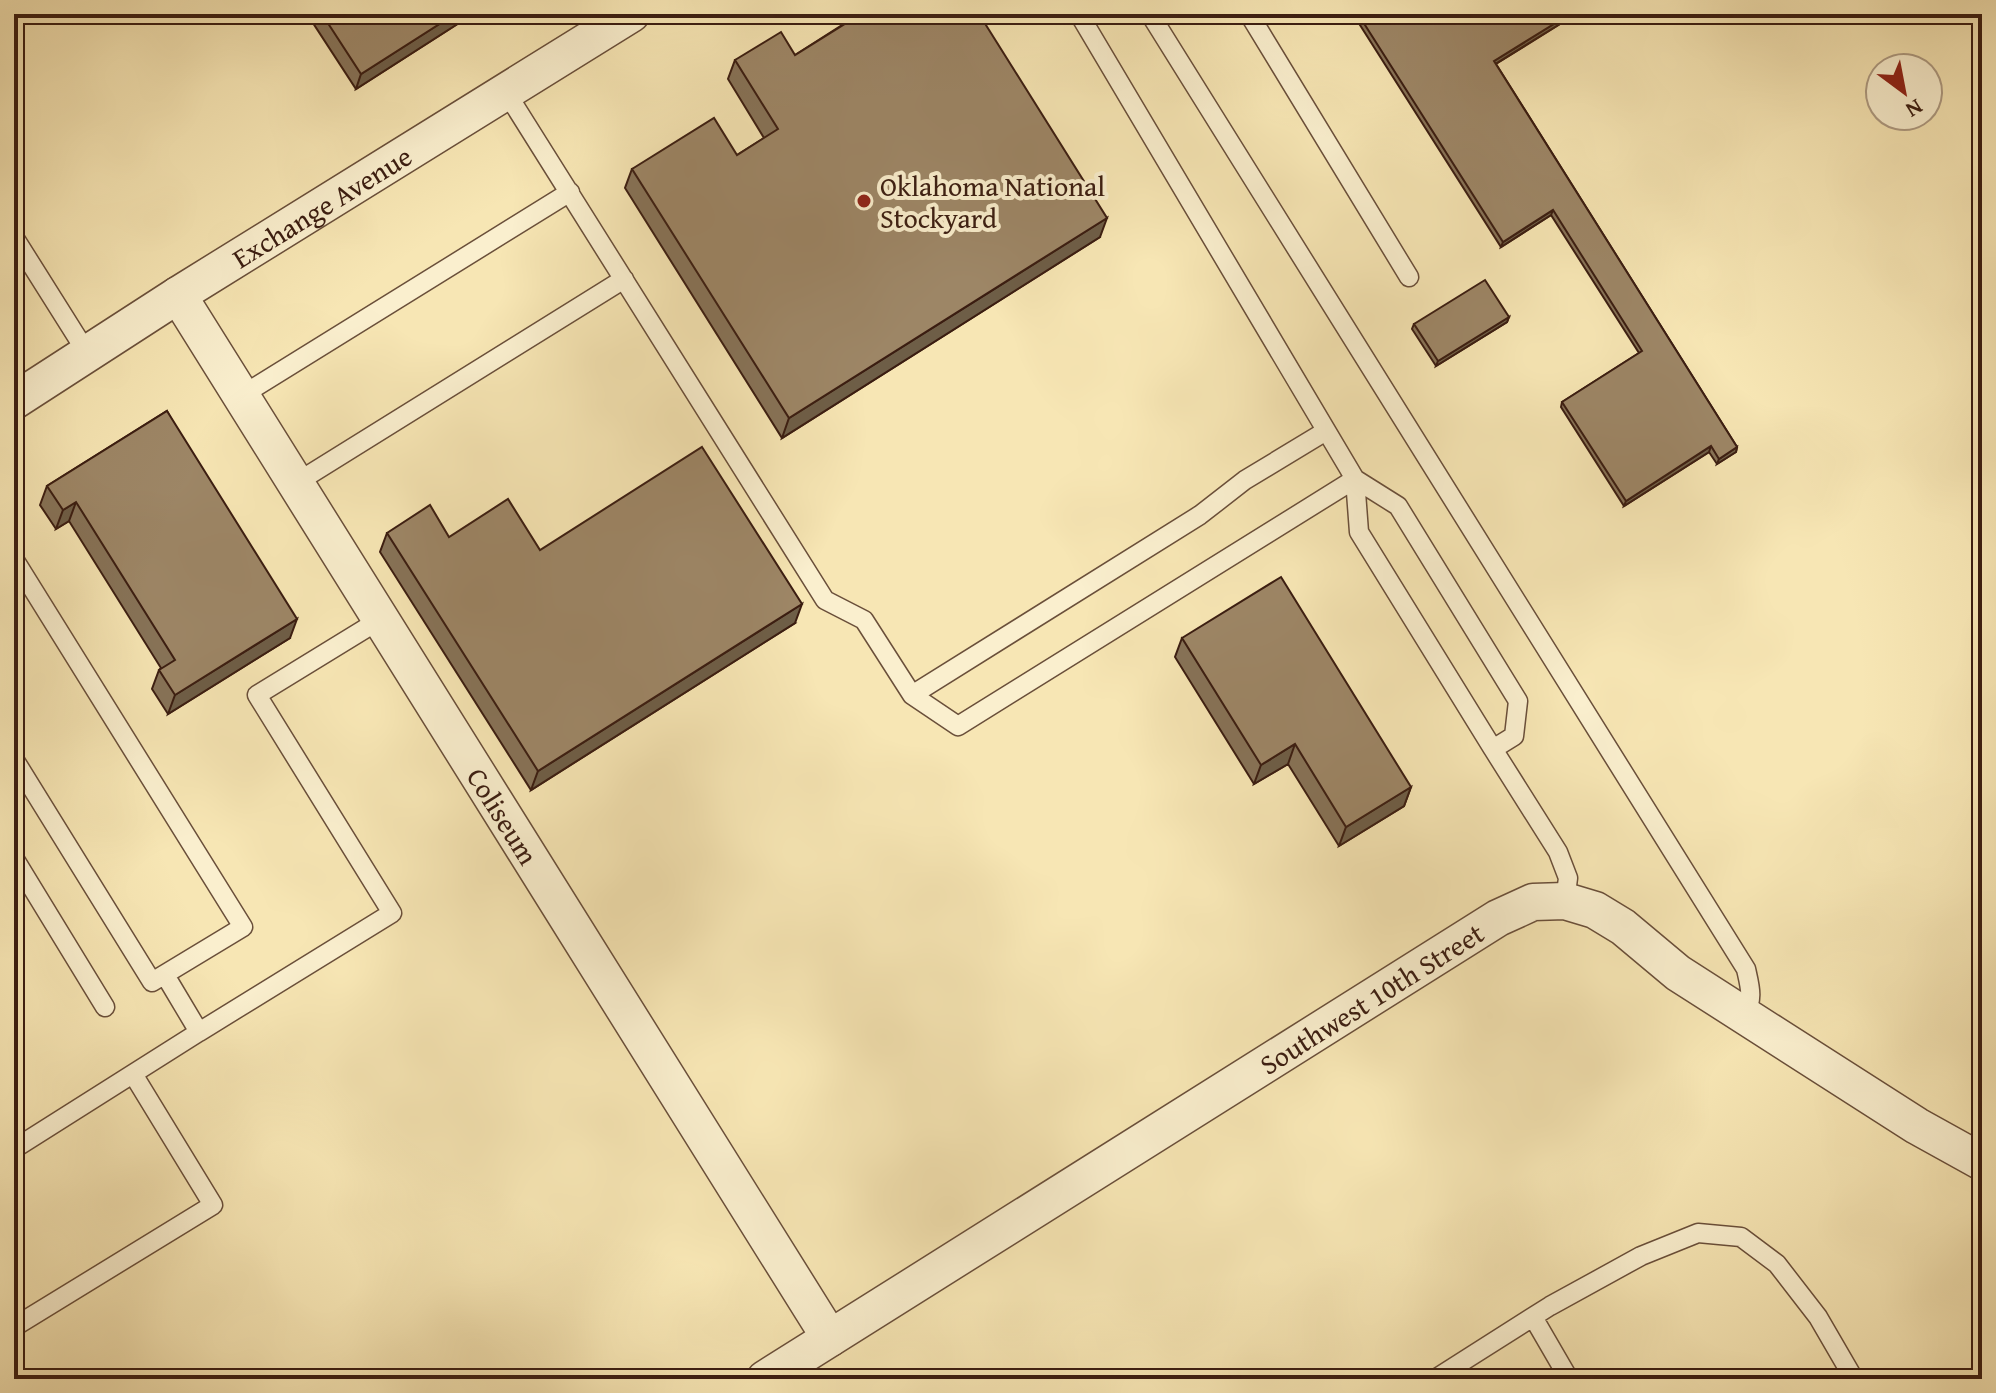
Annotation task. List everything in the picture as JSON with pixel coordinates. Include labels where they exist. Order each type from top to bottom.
[{"type":"street","name":"Exchange Avenue","points":[[14,401],[178,295],[631,14]]},
{"type":"street","name":"Coliseum","points":[[178,295],[830,1338]]},
{"type":"street","name":"Southwest 10th Street","points":[[765,1379],[1498,918],[1533,902],[1565,901],[1595,910],[1623,927],[1678,973],[1917,1126],[1982,1162]]},
{"type":"lane","points":[[1079,14],[1355,479],[1398,506],[1518,701],[1514,736],[1493,749]]},
{"type":"lane","points":[[1150,14],[1746,969],[1752,991],[1751,1005],[1744,1015]]},
{"type":"lane","points":[[1249,14],[1409,277]]},
{"type":"lane","points":[[506,92],[825,600],[864,620],[912,695],[958,726],[1355,479]]},
{"type":"lane","points":[[241,396],[570,192]]},
{"type":"lane","points":[[14,237],[87,353]]},
{"type":"lane","points":[[296,483],[624,279]]},
{"type":"lane","points":[[912,695],[1200,515],[1245,480],[1326,431]]},
{"type":"lane","points":[[1355,479],[1359,532],[1558,852],[1568,878],[1565,901]]},
{"type":"lane","points":[[14,559],[243,927],[152,982],[14,759]]},
{"type":"lane","points":[[14,1149],[392,913],[257,695],[381,619]]},
{"type":"lane","points":[[14,858],[105,1007]]},
{"type":"lane","points":[[165,975],[199,1032]]},
{"type":"lane","points":[[14,1327],[213,1205],[133,1074]]},
{"type":"lane","points":[[1435,1379],[1533,1317],[1641,1256],[1698,1233],[1741,1237],[1777,1264],[1818,1317],[1854,1379]]},
{"type":"lane","points":[[1533,1317],[1569,1379]]},
{"type":"building","points":[[322,14],[455,14],[361,74]]},
{"type":"building","points":[[854,14],[979,14],[1107,218],[789,418],[632,169],[714,118],[737,155],[778,129],[735,60],[781,32],[795,55],[856,17]]},
{"type":"building","points":[[1358,14],[1570,14],[1494,61],[1737,447],[1719,459],[1711,446],[1626,501],[1562,402],[1642,351],[1553,210],[1503,242]]},
{"type":"building","points":[[1485,280],[1509,317],[1438,361],[1414,324]]},
{"type":"building","points":[[167,411],[297,619],[175,695],[159,670],[175,660],[76,502],[63,510],[47,486]]},
{"type":"building","points":[[702,447],[802,604],[538,771],[387,533],[430,505],[449,537],[508,499],[540,550]]},
{"type":"building","points":[[1281,577],[1411,787],[1346,827],[1295,744],[1261,765],[1182,638]]},
{"type":"building","points":[[1669,1370],[1674,1379],[1655,1379]]},
{"type":"place","name":"Oklahoma National Stockyard","points":[[864,201]]}]
